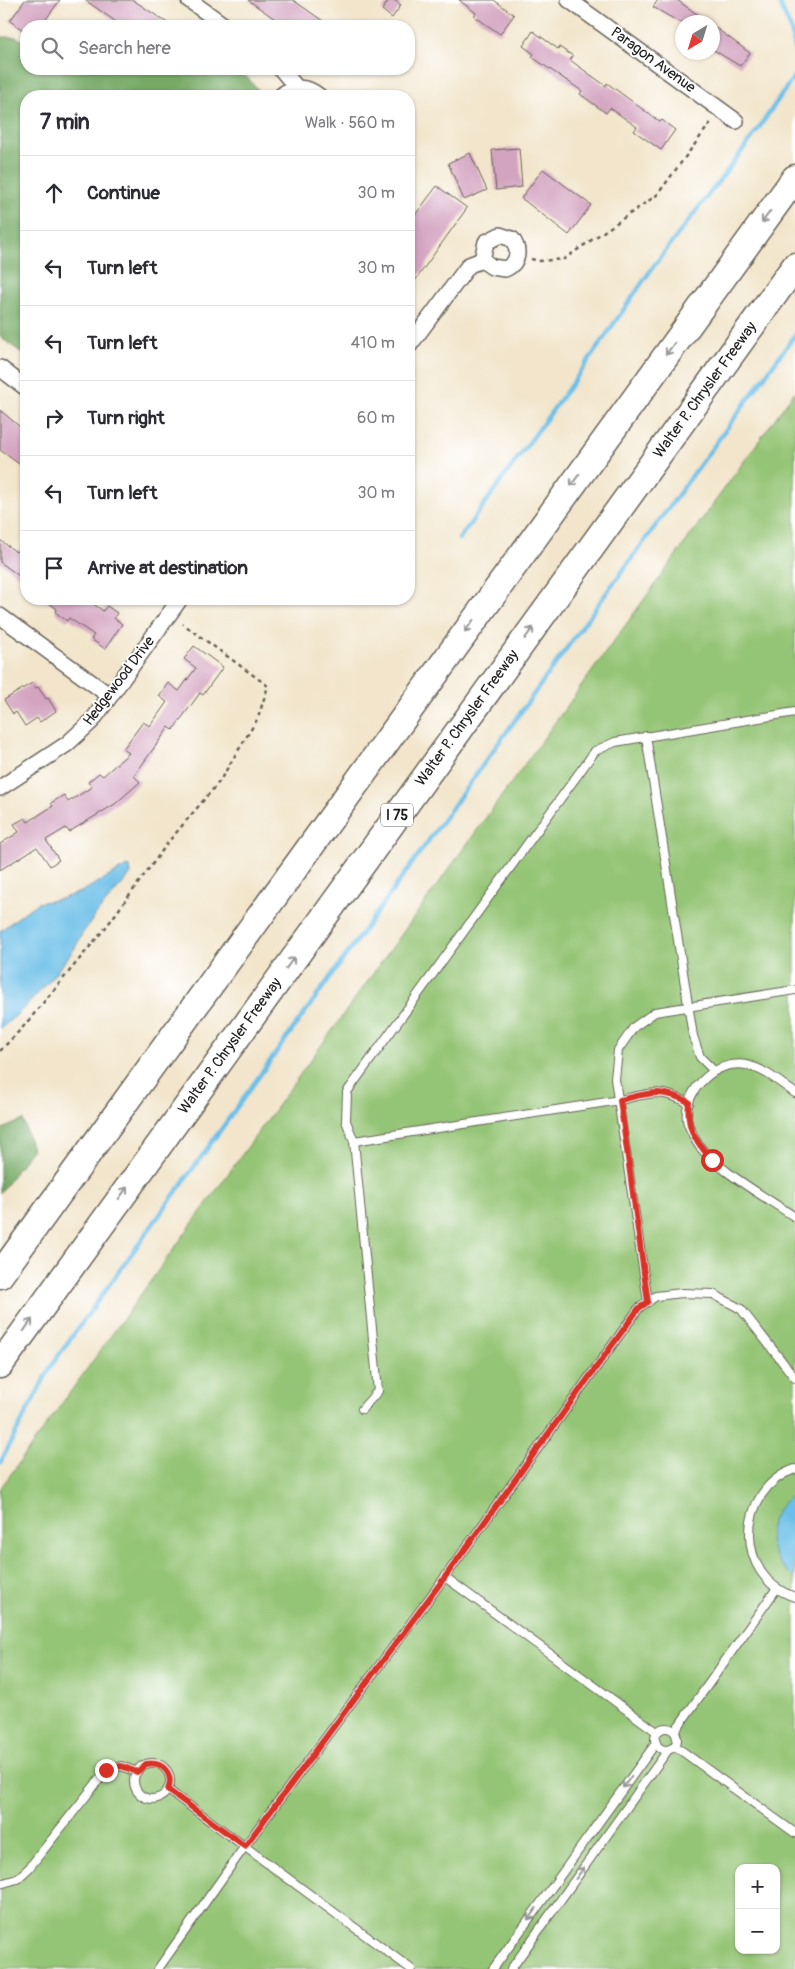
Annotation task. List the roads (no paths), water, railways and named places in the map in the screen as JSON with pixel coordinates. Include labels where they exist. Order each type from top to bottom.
[{"type":"highway","points":[[0,1275],[795,178]]},
{"type":"highway","name":"Walter P. Chrysler Freeway","points":[[0,1365],[795,266]]},
{"type":"street","points":[[189,0],[217,20]]},
{"type":"street","name":"Paragon Avenue","points":[[569,0],[736,121]]},
{"type":"street","points":[[286,75],[297,88]]},
{"type":"street","points":[[289,90],[297,88],[308,90]]},
{"type":"street","points":[[500,234],[512,239],[516,245],[518,256],[513,264],[505,269],[492,267],[482,260],[486,242],[500,234]]},
{"type":"street","points":[[415,338],[469,265],[482,260]]},
{"type":"street","points":[[0,368],[20,383]]},
{"type":"street","name":"Hedgewood Drive","points":[[0,788],[67,744],[92,721],[176,605]]},
{"type":"street","points":[[0,616],[110,696]]},
{"type":"lane","points":[[362,1409],[378,1391],[354,1141],[346,1121],[347,1092],[595,751],[615,742],[795,712]]},
{"type":"lane","points":[[646,736],[693,1036],[700,1057],[713,1070]]},
{"type":"lane","points":[[648,1302],[620,1100],[615,1079],[618,1050],[634,1027],[655,1012],[795,990]]},
{"type":"lane","points":[[795,1093],[764,1071],[744,1064],[713,1070],[700,1084],[689,1102],[687,1120],[697,1142],[712,1160],[795,1218]]},
{"type":"lane","points":[[354,1141],[620,1100],[649,1093],[670,1093],[689,1102]]},
{"type":"lane","points":[[158,1969],[245,1846],[445,1577],[639,1308],[656,1296],[682,1293],[713,1294],[741,1310],[795,1378]]},
{"type":"lane","points":[[795,1469],[774,1480],[763,1490],[756,1503],[750,1522],[749,1538],[752,1554],[759,1570],[777,1588],[795,1598]]},
{"type":"lane","points":[[445,1577],[657,1732]]},
{"type":"lane","points":[[675,1731],[777,1588]]},
{"type":"lane","points":[[511,1969],[678,1738],[675,1731],[668,1728],[657,1732]]},
{"type":"lane","points":[[493,1969],[656,1743],[657,1732]]},
{"type":"lane","points":[[656,1743],[660,1748],[672,1748],[795,1833]]},
{"type":"lane","points":[[146,1764],[159,1764],[168,1772],[170,1778],[168,1790],[154,1799],[143,1797],[134,1783],[137,1772],[146,1764]]},
{"type":"lane","points":[[0,1884],[17,1879],[29,1868],[106,1770],[121,1766],[137,1772]]},
{"type":"lane","points":[[168,1790],[411,1969]]},
{"type":"water","points":[[127,866],[130,867],[131,874],[98,912],[82,934],[75,948],[46,985],[19,1013],[0,1029],[0,931],[37,903],[60,899],[81,892]]},
{"type":"water","points":[[795,1494],[795,1577],[776,1558],[770,1535],[771,1524],[776,1513]]},
{"type":"waterway","points":[[778,0],[790,27],[795,48]]},
{"type":"waterway","points":[[459,539],[584,367],[653,267],[752,138],[795,75]]},
{"type":"waterway","points":[[0,1463],[51,1366],[602,599],[795,335]]}]
